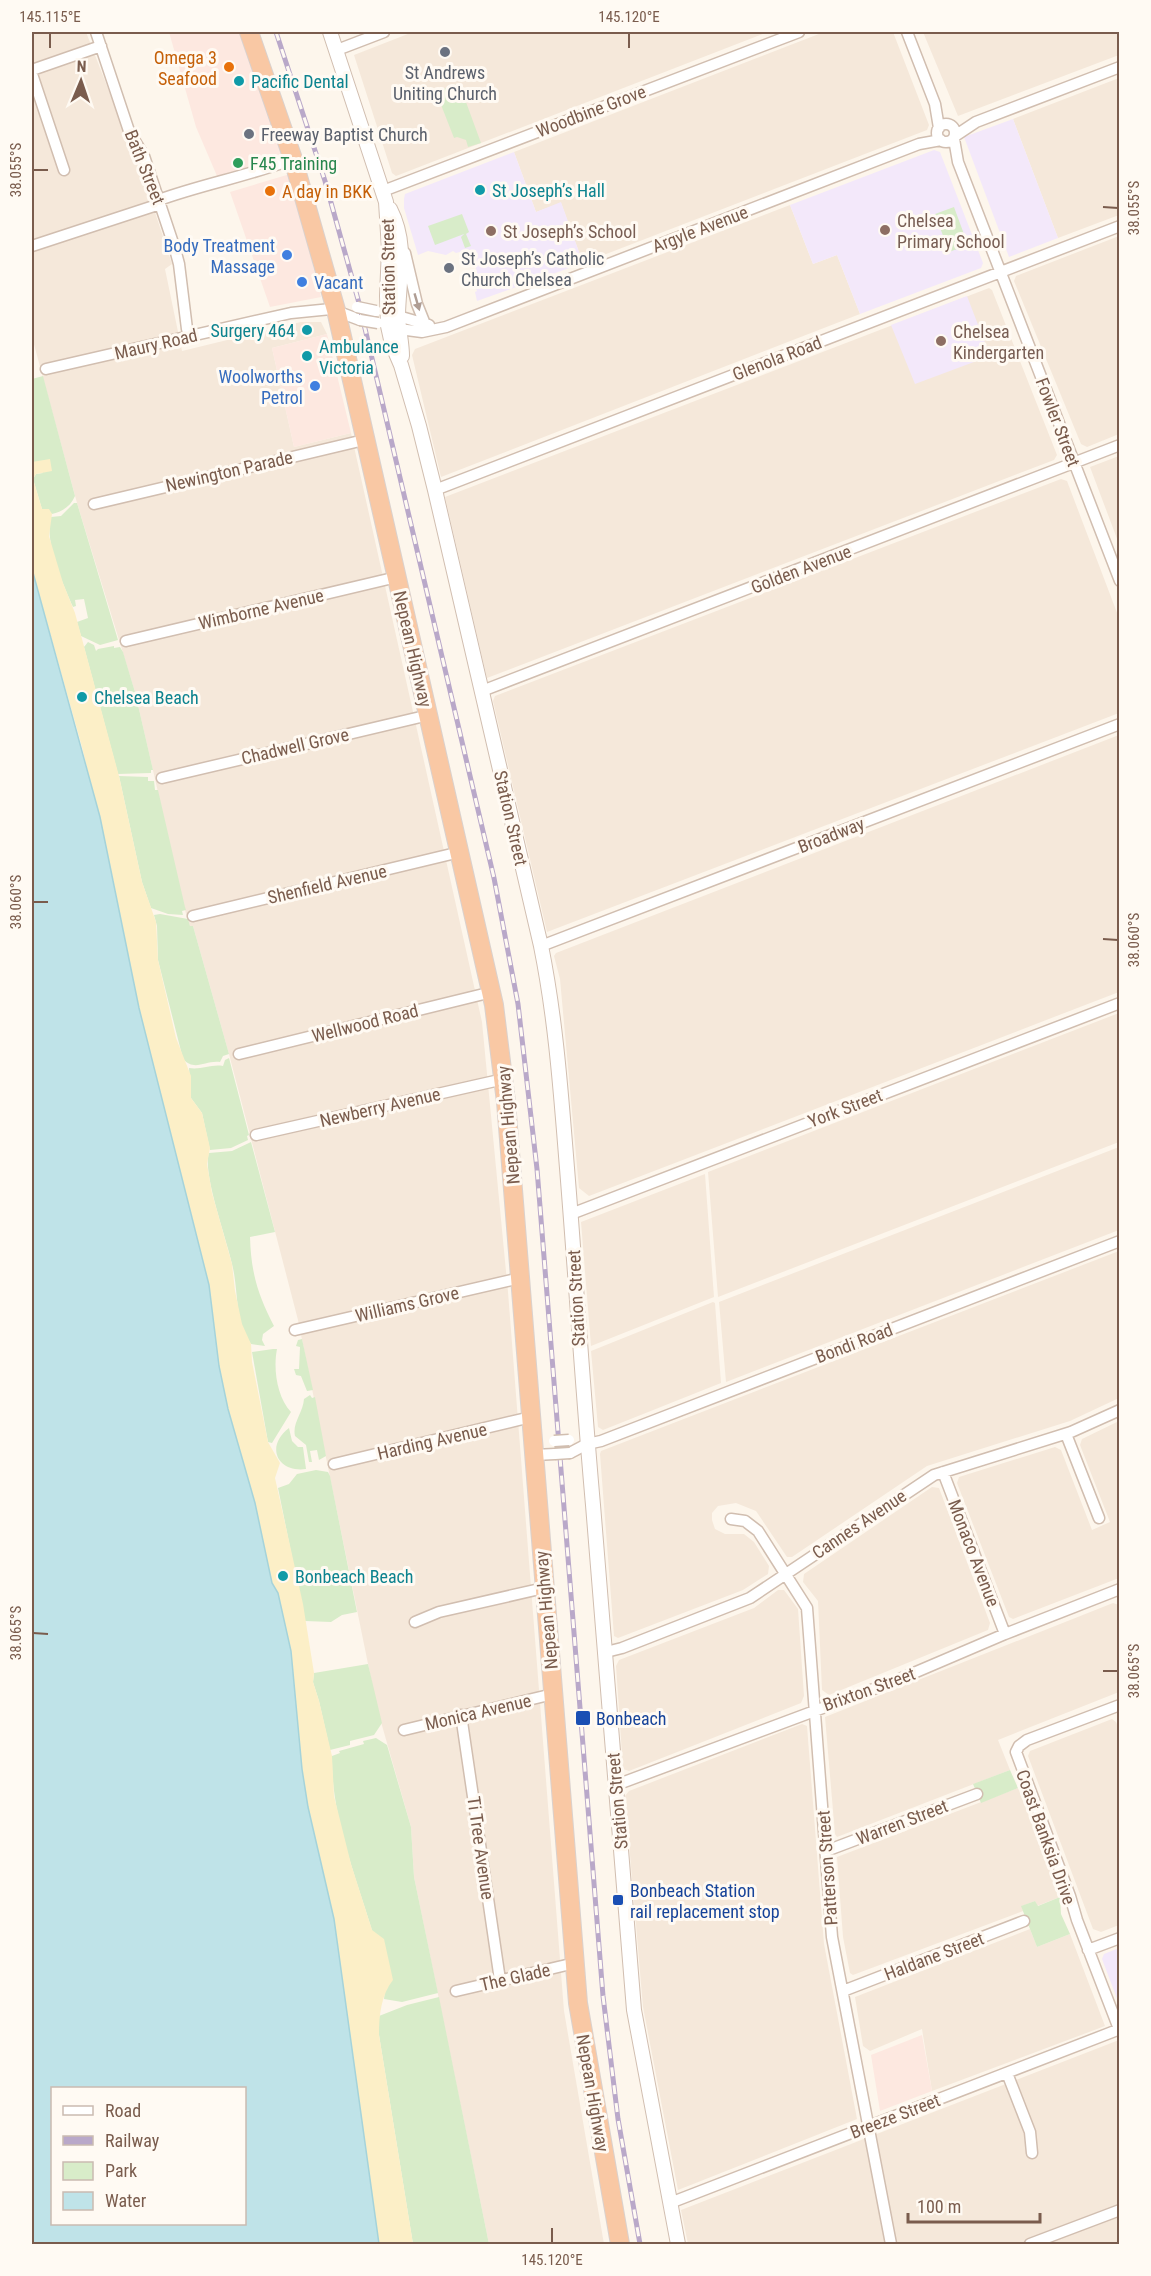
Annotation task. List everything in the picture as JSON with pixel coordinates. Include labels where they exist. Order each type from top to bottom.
[{"type":"highway","name":"Nepean Highway","points":[[249,32],[293,159],[336,310],[492,992],[504,1079],[580,2022],[620,2244]]},
{"type":"street","name":"Bath Street","points":[[96,32],[129,130],[143,153],[178,256],[187,328],[193,336]]},
{"type":"street","name":"Station Street","points":[[330,32],[401,238],[402,270],[388,320]]},
{"type":"street","points":[[336,50],[384,32]]},
{"type":"street","name":"Woodbine Grove","points":[[385,197],[800,32]]},
{"type":"street","name":"Fowler Street","points":[[907,32],[1119,581]]},
{"type":"street","points":[[64,170],[32,72],[101,46]]},
{"type":"street","name":"Argyle Avenue","points":[[336,310],[348,306],[357,307],[422,332],[447,327],[1119,67]]},
{"type":"street","points":[[32,246],[198,186],[233,179],[293,159]]},
{"type":"street","name":"Station Street","points":[[385,197],[389,249],[388,320],[435,490],[541,946],[554,1018],[571,1214],[580,1364],[606,1652],[634,2010],[678,2244]]},
{"type":"street","name":"Glenola Road","points":[[435,490],[1119,226]]},
{"type":"street","points":[[401,238],[418,307],[425,324]]},
{"type":"street","name":"Bath Street","points":[[184,305],[195,329],[207,332]]},
{"type":"street","name":"Maury Road","points":[[46,369],[291,313],[318,309],[336,310]]},
{"type":"street","name":"Argyle Avenue","points":[[336,310],[360,320],[388,320],[439,328],[447,327]]},
{"type":"street","name":"Newington Parade","points":[[94,504],[364,440]]},
{"type":"street","name":"Golden Avenue","points":[[482,692],[1119,445]]},
{"type":"street","name":"Wimborne Avenue","points":[[126,641],[397,577]]},
{"type":"street","name":"Chadwell Grove","points":[[162,778],[429,715]]},
{"type":"street","name":"Broadway","points":[[541,946],[1119,724]]},
{"type":"street","name":"Shenfield Avenue","points":[[193,916],[460,852]]},
{"type":"street","name":"Wellwood Road","points":[[239,1054],[492,992]]},
{"type":"street","name":"York Street","points":[[571,1214],[1119,1003]]},
{"type":"street","name":"Newberry Avenue","points":[[256,1135],[504,1079]]},
{"type":"street","name":"Bondi Road","points":[[533,1449],[555,1454],[570,1453],[587,1444],[601,1441],[1119,1241]]},
{"type":"street","name":"Williams Grove","points":[[295,1330],[520,1278]]},
{"type":"street","name":"Cannes Avenue","points":[[606,1652],[747,1599],[922,1482],[943,1472],[1066,1434],[1119,1410]]},
{"type":"street","name":"Harding Avenue","points":[[334,1464],[531,1417]]},
{"type":"street","points":[[1066,1434],[1099,1518]]},
{"type":"street","name":"Bondi Road","points":[[533,1449],[554,1441],[569,1440],[587,1444]]},
{"type":"street","name":"Monaco Avenue","points":[[943,1472],[1005,1634]]},
{"type":"street","name":"Patterson Street","points":[[731,1518],[745,1521],[756,1528],[807,1608],[832,1937],[891,2244]]},
{"type":"street","points":[[415,1622],[439,1612],[544,1588]]},
{"type":"street","name":"Brixton Street","points":[[616,1785],[894,1681],[1119,1589]]},
{"type":"street","name":"Monica Avenue","points":[[404,1730],[553,1694]]},
{"type":"street","name":"Coast Banksia Drive","points":[[1119,1705],[1027,1740],[1019,1746],[1016,1752],[1119,2029]]},
{"type":"street","name":"Ti Tree Avenue","points":[[461,1715],[500,1980]]},
{"type":"street","name":"Warren Street","points":[[826,1851],[977,1794]]},
{"type":"street","name":"Haldane Street","points":[[843,1991],[1024,1922]]},
{"type":"street","points":[[1088,1950],[1119,1938]]},
{"type":"street","name":"The Glade","points":[[456,1991],[575,1963]]},
{"type":"street","name":"Breeze Street","points":[[670,2203],[1119,2029]]},
{"type":"street","points":[[1007,2073],[1030,2132],[1032,2153]]},
{"type":"street","points":[[1030,2244],[1119,2210]]},
{"type":"shaded area","points":[[32,32],[86,32],[149,194],[172,264],[165,269],[182,351],[301,322],[321,322],[327,334],[272,348],[294,447],[351,433],[482,1022],[508,1292],[564,2011],[604,2244],[489,2244],[414,1877],[411,1827],[377,1708],[298,1320],[229,1054],[193,926],[190,926],[186,914],[135,692],[77,503],[32,337]]},
{"type":"shaded area","points":[[169,32],[240,32],[283,157],[217,176],[196,127]]},
{"type":"shaded area","points":[[413,32],[768,32],[396,176],[392,173],[354,55]]},
{"type":"shaded area","points":[[824,32],[893,32],[929,125],[927,130],[583,263],[561,203],[536,212],[514,152]]},
{"type":"shaded area","points":[[923,32],[1119,32],[1119,55],[958,116]]},
{"type":"shaded area","points":[[1119,78],[1119,215],[1058,238],[1013,119]]},
{"type":"shaded area","name":"Chelsea Primary School","points":[[1013,119],[1058,238],[1009,257],[964,137]]},
{"type":"shaded area","name":"Chelsea Primary School","points":[[934,150],[940,152],[983,263],[981,268],[860,314],[837,255],[813,264],[790,205]]},
{"type":"shaded area","name":"St Joseph’s School","points":[[514,152],[536,212],[561,202],[583,263],[477,301],[475,292],[477,291],[471,275],[477,272],[472,256],[467,260],[460,252],[453,251],[446,255],[428,251],[418,255],[404,208],[405,194]]},
{"type":"shaded area","points":[[290,174],[321,297],[270,307],[230,192]]},
{"type":"shaded area","points":[[790,205],[813,264],[837,255],[860,314],[441,477],[412,355],[415,349]]},
{"type":"shaded area","points":[[1119,236],[1119,434],[1087,447],[1081,444],[1014,281],[1016,276]]},
{"type":"shaded area","points":[[989,288],[992,290],[1057,455],[1054,460],[487,678],[445,497]]},
{"type":"shaded area","name":"Chelsea Kindergarten","points":[[967,296],[990,356],[915,384],[891,325]]},
{"type":"shaded area","name":"Woolworths Petrol","points":[[327,334],[351,433],[294,447],[272,348]]},
{"type":"shaded area","points":[[1119,456],[1119,544],[1090,467]]},
{"type":"shaded area","points":[[1061,479],[1067,481],[1119,618],[1119,713],[547,932],[493,701],[495,696]]},
{"type":"shaded area","points":[[1119,735],[1119,992],[589,1196],[579,1188],[560,979],[554,956],[556,953]]},
{"type":"shaded area","points":[[1119,1013],[1119,1142],[718,1297],[708,1172]]},
{"type":"shaded area","points":[[1119,1147],[1119,1230],[726,1382],[719,1302]]},
{"type":"shaded area","points":[[705,1174],[714,1297],[591,1346],[581,1222]]},
{"type":"shaded area","points":[[1119,1251],[1119,1398],[1070,1421],[927,1466],[792,1557],[787,1557],[756,1511],[736,1503],[718,1506],[712,1513],[715,1529],[725,1534],[744,1534],[754,1542],[769,1566],[768,1574],[743,1590],[618,1638],[614,1636],[601,1451]]},
{"type":"shaded area","points":[[715,1303],[721,1383],[603,1430],[598,1427],[591,1351]]},
{"type":"shaded area","points":[[1119,1421],[1119,1578],[1013,1619],[1009,1617],[957,1483],[959,1477],[1055,1447],[1061,1450],[1092,1530],[1110,1522],[1080,1445],[1082,1439]]},
{"type":"shaded area","points":[[932,1487],[939,1488],[990,1623],[988,1630],[829,1695],[822,1690],[818,1601],[803,1582],[804,1574]]},
{"type":"shaded area","points":[[778,1590],[784,1590],[798,1609],[804,1696],[801,1703],[629,1771],[623,1769],[616,1666],[619,1660],[754,1608]]},
{"type":"shaded area","points":[[1113,1603],[1119,1605],[1119,1692],[998,1740],[1010,1770],[837,1837],[825,1717]]},
{"type":"shaded area","points":[[1112,1719],[1116,1722],[1120,1732],[1119,1925],[1101,1932],[1093,1929],[1028,1756],[1030,1751]]},
{"type":"shaded area","points":[[802,1724],[807,1726],[824,1944],[857,2119],[678,2190],[643,2007],[625,1796],[629,1791]]},
{"type":"shaded area","points":[[1018,1788],[1060,1897],[1037,1906],[1035,1901],[1022,1906],[1023,1911],[853,1975],[850,1973],[843,1937],[837,1857]]},
{"type":"shaded area","points":[[1030,1929],[1037,1947],[1070,1934],[1105,2026],[932,2091],[922,2029],[870,2051],[863,2046],[855,1997]]},
{"type":"shaded area","points":[[1119,1948],[1119,2004],[1102,1959],[1104,1954]]},
{"type":"shaded area","points":[[922,2035],[932,2091],[880,2111],[871,2055]]},
{"type":"shaded area","points":[[1119,2040],[1119,2244],[688,2244],[681,2210]]},
{"type":"green space","points":[[459,83],[481,143],[468,147],[466,140],[454,138],[436,92]]},
{"type":"green space","points":[[954,207],[968,245],[949,252],[935,214]]},
{"type":"green space","points":[[462,214],[469,232],[466,234],[471,246],[465,248],[461,237],[464,234],[435,245],[428,226]]},
{"type":"green space","points":[[43,376],[75,496],[66,508],[52,514],[42,509],[33,479],[36,474],[43,473],[32,462],[32,379]]},
{"type":"green space","points":[[74,503],[77,503],[118,640],[100,645],[81,636],[77,622],[88,618],[84,599],[75,600],[76,606],[73,607],[52,550],[51,517],[61,516]]},
{"type":"green space","points":[[88,642],[94,645],[96,651],[114,646],[114,648],[120,647],[123,652],[135,692],[153,770],[151,773],[118,774],[84,647]]},
{"type":"green space","points":[[119,776],[148,777],[148,781],[154,781],[186,910],[182,911],[183,915],[168,914],[151,908],[142,882]]},
{"type":"green space","points":[[154,915],[188,919],[190,926],[193,926],[229,1054],[223,1056],[220,1062],[192,1065],[183,1059],[158,960],[157,926]]},
{"type":"green space","points":[[229,1058],[249,1135],[248,1140],[231,1148],[210,1150],[202,1113],[191,1098],[189,1068],[223,1066],[225,1060]]},
{"type":"green space","points":[[251,1142],[275,1232],[250,1237],[256,1283],[274,1326],[263,1334],[262,1340],[265,1346],[251,1344],[242,1325],[232,1264],[212,1190],[208,1162],[209,1153],[232,1151]]},
{"type":"green space","points":[[302,1339],[313,1390],[307,1391],[301,1376],[296,1375],[294,1369],[299,1369],[300,1347],[296,1346],[298,1340]]},
{"type":"green space","points":[[277,1349],[276,1374],[279,1391],[291,1412],[272,1443],[268,1442],[252,1352]]},
{"type":"green space","points":[[310,1395],[312,1398],[315,1397],[326,1456],[319,1460],[317,1450],[310,1451],[312,1462],[309,1462],[306,1445],[295,1436],[294,1431],[304,1399]]},
{"type":"green space","points":[[289,1428],[292,1441],[298,1447],[303,1447],[306,1469],[288,1467],[278,1457],[277,1443]]},
{"type":"green space","points":[[316,1470],[328,1472],[330,1476],[357,1612],[342,1615],[331,1622],[305,1621],[278,1488],[289,1484],[297,1474]]},
{"type":"green space","points":[[368,1664],[382,1723],[374,1735],[350,1741],[350,1745],[330,1750],[313,1682],[314,1673]]},
{"type":"green space","points":[[376,1738],[387,1745],[411,1827],[414,1877],[438,1993],[402,2002],[384,1999],[385,1990],[375,1942],[345,1843],[335,1800],[332,1756],[340,1753],[339,1751],[364,1744],[363,1741]]},
{"type":"green space","points":[[1010,1770],[1018,1788],[981,1803],[973,1784]]},
{"type":"green space","points":[[1060,1897],[1061,1914],[1070,1934],[1037,1947],[1021,1906],[1035,1901],[1038,1906]]},
{"type":"green space","points":[[439,1997],[489,2244],[413,2244],[379,2035],[379,2016],[407,2005]]},
{"type":"sand","name":"Bonbeach Beach","points":[[50,459],[52,471],[36,474],[33,479],[42,509],[49,509],[52,514],[49,536],[75,613],[119,776],[142,882],[156,922],[158,960],[176,1038],[191,1076],[191,1098],[202,1113],[210,1148],[207,1164],[212,1193],[232,1264],[242,1324],[251,1344],[252,1362],[268,1442],[280,1463],[275,1478],[303,1604],[314,1673],[313,1682],[332,1756],[334,1796],[351,1864],[372,1930],[384,1939],[393,1980],[382,2006],[379,2035],[413,2244],[379,2244],[334,1919],[308,1807],[302,1769],[291,1651],[278,1593],[272,1583],[255,1503],[228,1409],[219,1366],[209,1284],[139,1008],[112,874],[82,747],[32,569],[32,462]]},
{"type":"water","points":[[32,569],[100,817],[139,1008],[209,1285],[219,1366],[228,1409],[255,1503],[272,1583],[278,1593],[291,1651],[302,1769],[308,1807],[334,1919],[379,2244],[32,2244]]},
{"type":"railway","points":[[276,32],[325,181],[359,303],[494,878],[518,1004],[537,1169],[603,1996],[618,2119],[640,2244]]},
{"type":"place","name":"St Andrews Uniting Church","points":[[445,52]]},
{"type":"place","name":"Omega 3 Seafood","points":[[229,67]]},
{"type":"place","name":"Pacific Dental","points":[[239,81]]},
{"type":"place","name":"Freeway Baptist Church","points":[[249,134]]},
{"type":"place","name":"F45 Training","points":[[238,163]]},
{"type":"place","name":"St Joseph’s Hall","points":[[480,190]]},
{"type":"place","name":"A day in BKK","points":[[270,191]]},
{"type":"place","name":"Chelsea Primary School","points":[[885,230]]},
{"type":"place","name":"St Joseph’s School","points":[[491,231]]},
{"type":"place","name":"Body Treatment Massage","points":[[287,255]]},
{"type":"place","name":"St Joseph’s Catholic Church Chelsea","points":[[449,268]]},
{"type":"place","name":"Vacant","points":[[302,282]]},
{"type":"place","name":"Surgery 464","points":[[307,330]]},
{"type":"place","name":"Chelsea Kindergarten","points":[[941,341]]},
{"type":"place","name":"Ambulance Victoria","points":[[307,356]]},
{"type":"place","name":"Woolworths Petrol","points":[[315,386]]},
{"type":"place","name":"Chelsea Beach","points":[[82,697]]},
{"type":"place","name":"Bonbeach Beach","points":[[283,1576]]},
{"type":"place","name":"Bonbeach","points":[[583,1718]]},
{"type":"place","name":"Bonbeach Station rail replacement stop","points":[[618,1900]]}]
